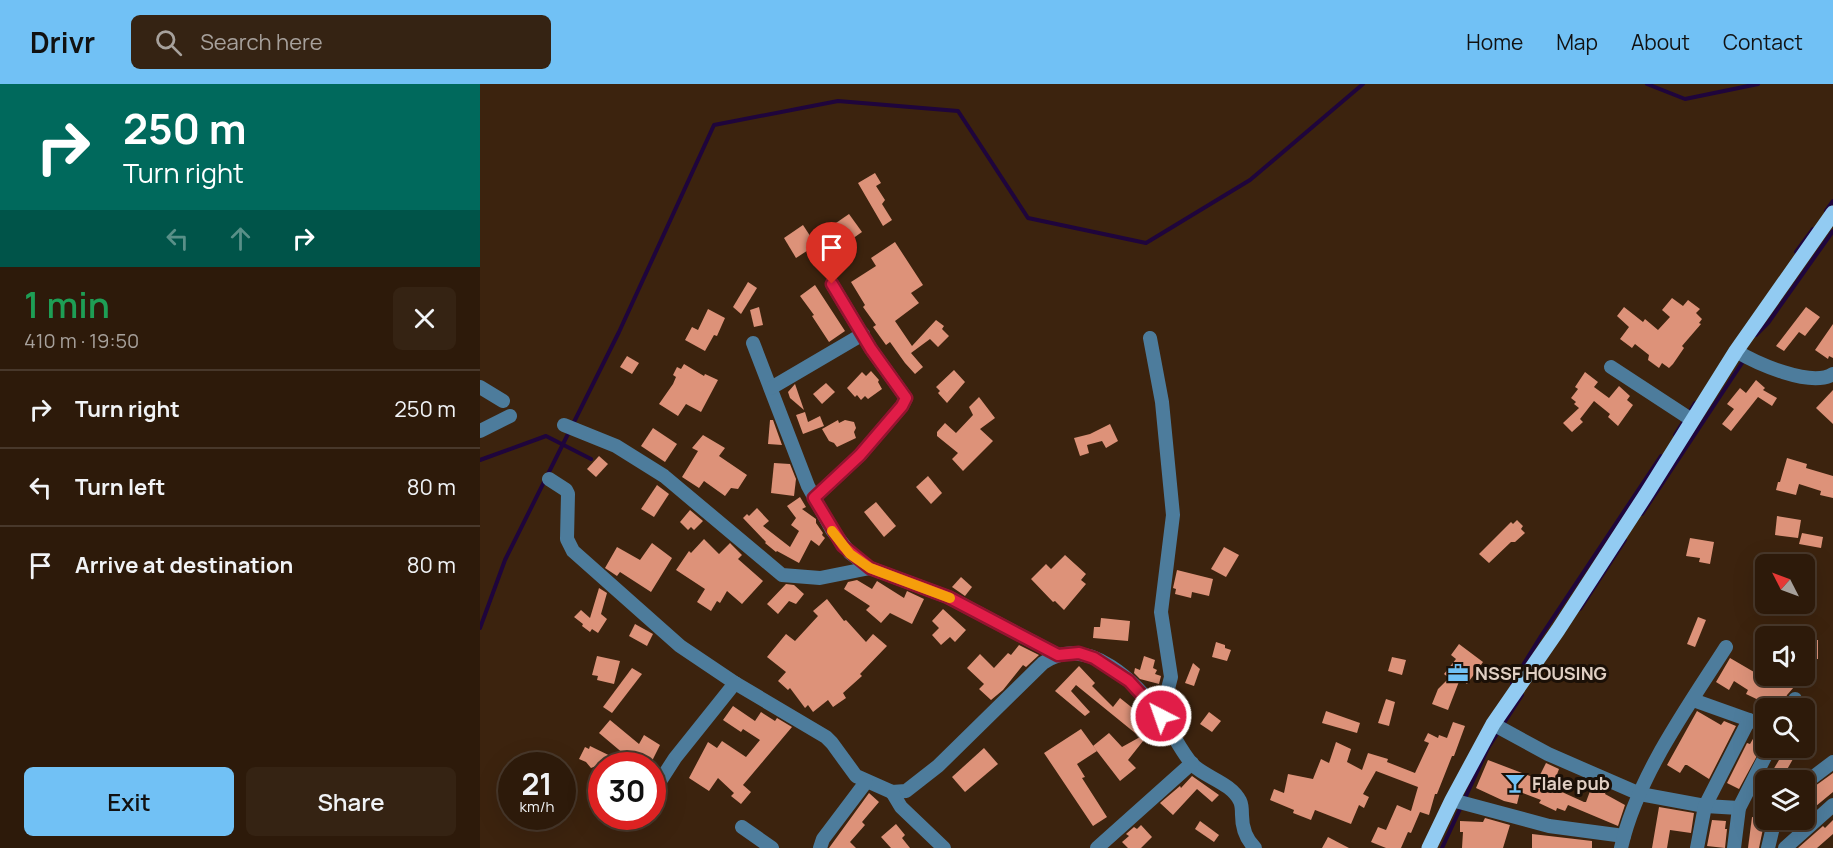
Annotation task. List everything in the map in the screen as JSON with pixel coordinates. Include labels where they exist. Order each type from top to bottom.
[{"type":"main road","points":[[1429,848],[1493,724],[1558,630],[1736,351],[1833,213]]},
{"type":"street","points":[[814,498],[860,455],[902,406],[906,398],[832,284]]},
{"type":"street","points":[[771,388],[863,334]]},
{"type":"street","points":[[1150,338],[1162,402],[1173,515],[1161,612],[1171,677],[1161,716]]},
{"type":"street","points":[[753,343],[814,498],[843,546],[870,568],[948,597],[1058,655]]},
{"type":"street","points":[[1736,351],[1769,366],[1801,376],[1818,379],[1833,374]]},
{"type":"street","points":[[1611,367],[1692,420]]},
{"type":"street","points":[[480,387],[503,401]]},
{"type":"street","points":[[480,431],[510,416]]},
{"type":"street","points":[[564,426],[616,446],[664,476],[782,575],[820,578],[870,568]]},
{"type":"street","points":[[549,479],[566,490],[568,494],[567,539],[573,551],[665,633],[735,683],[825,737],[856,776],[866,782],[892,792],[906,791],[938,766],[1043,663],[1058,655],[1084,654],[1109,666],[1129,681],[1161,716],[1192,763],[1231,790],[1241,801],[1246,835],[1255,848]]},
{"type":"street","points":[[1452,801],[1623,842],[1640,794],[1666,745],[1726,647]]},
{"type":"street","points":[[666,772],[735,683]]},
{"type":"street","points":[[1693,699],[1755,722]]},
{"type":"street","points":[[1697,848],[1705,806],[1749,720]]},
{"type":"street","points":[[1493,724],[1548,754],[1640,794],[1705,806],[1739,808]]},
{"type":"street","points":[[1734,848],[1739,808],[1764,758]]},
{"type":"street","points":[[1815,776],[1833,762]]},
{"type":"street","points":[[1097,848],[1192,763]]},
{"type":"street","points":[[820,848],[823,839],[866,782]]},
{"type":"street","points":[[892,792],[901,807],[944,848]]},
{"type":"street","points":[[1785,848],[1833,805]]},
{"type":"street","points":[[742,827],[772,848]]},
{"type":"street","points":[[1768,848],[1772,830]]},
{"type":"building","points":[[875,173],[881,183],[876,186],[885,200],[882,204],[892,220],[883,226],[858,183]]},
{"type":"building","points":[[849,214],[862,232],[832,253],[820,234]]},
{"type":"building","points":[[803,225],[816,245],[796,258],[784,238]]},
{"type":"building","points":[[895,242],[923,285],[911,293],[919,303],[895,321],[912,346],[936,320],[944,326],[942,329],[949,336],[938,347],[930,339],[911,353],[923,367],[915,374],[890,342],[886,345],[873,327],[876,325],[863,307],[865,305],[851,282],[876,266],[871,258]]},
{"type":"building","points":[[748,282],[757,288],[741,314],[733,307]]},
{"type":"building","points":[[815,285],[845,331],[829,342],[800,296]]},
{"type":"building","points":[[1672,298],[1683,306],[1688,300],[1700,309],[1696,313],[1702,319],[1699,323],[1701,324],[1682,346],[1684,348],[1673,364],[1669,368],[1662,363],[1659,368],[1648,360],[1649,355],[1635,344],[1632,348],[1620,339],[1629,327],[1617,316],[1624,307],[1643,322],[1645,319],[1658,330],[1670,317],[1662,310]]},
{"type":"building","points":[[759,307],[763,325],[754,327],[750,310]]},
{"type":"building","points":[[1806,307],[1820,317],[1805,336],[1799,332],[1784,351],[1776,346]]},
{"type":"building","points":[[708,309],[725,318],[717,336],[714,335],[705,351],[685,340],[692,327],[698,330]]},
{"type":"building","points":[[1833,324],[1833,358],[1829,356],[1828,359],[1815,350]]},
{"type":"building","points":[[627,356],[639,363],[632,374],[620,367]]},
{"type":"building","points":[[684,364],[704,376],[705,374],[718,380],[701,412],[686,404],[678,416],[659,404],[673,384],[676,377],[673,375],[677,367],[681,369]]},
{"type":"building","points":[[954,370],[965,382],[947,403],[936,387]]},
{"type":"building","points":[[871,371],[879,380],[882,389],[868,399],[865,396],[861,400],[847,388],[862,372],[866,376]]},
{"type":"building","points":[[1585,372],[1598,382],[1594,387],[1609,398],[1619,386],[1630,396],[1627,400],[1633,405],[1618,426],[1608,417],[1610,414],[1594,401],[1580,419],[1583,422],[1572,432],[1563,423],[1579,408],[1571,398],[1578,389],[1575,387]]},
{"type":"building","points":[[1756,380],[1765,388],[1763,390],[1777,398],[1772,406],[1758,397],[1731,431],[1722,424],[1734,409],[1727,404],[1740,388],[1746,393]]},
{"type":"building","points":[[826,383],[835,392],[822,404],[813,394]]},
{"type":"building","points":[[795,384],[804,410],[790,398],[788,392]]},
{"type":"building","points":[[1833,390],[1833,424],[1816,408]]},
{"type":"building","points":[[979,397],[995,418],[980,429],[993,441],[963,471],[952,459],[958,453],[937,436],[937,432],[945,423],[956,433],[973,415],[969,407]]},
{"type":"building","points":[[805,412],[808,422],[820,416],[824,426],[803,434],[796,415]]},
{"type":"building","points":[[770,420],[773,420],[782,445],[768,444]]},
{"type":"building","points":[[838,420],[839,423],[845,420],[854,422],[856,438],[837,447],[829,441],[822,429]]},
{"type":"building","points":[[1110,424],[1118,441],[1106,448],[1102,441],[1087,445],[1089,453],[1080,456],[1074,438],[1090,434]]},
{"type":"building","points":[[653,428],[677,444],[665,462],[641,446]]},
{"type":"building","points":[[703,435],[725,448],[719,456],[747,475],[738,489],[731,488],[725,496],[704,481],[699,488],[682,477],[698,451],[692,448]]},
{"type":"building","points":[[599,456],[608,464],[596,477],[587,469]]},
{"type":"building","points":[[1787,458],[1807,464],[1806,468],[1833,476],[1833,498],[1820,495],[1821,491],[1799,484],[1796,495],[1776,490]]},
{"type":"building","points":[[774,463],[790,464],[796,479],[794,496],[771,493]]},
{"type":"building","points":[[928,476],[942,493],[931,504],[916,487]]},
{"type":"building","points":[[657,485],[669,494],[654,517],[641,509]]},
{"type":"building","points":[[800,497],[806,507],[802,509],[816,519],[825,538],[819,546],[811,540],[799,563],[776,552],[743,518],[747,514],[749,516],[757,508],[769,521],[763,526],[790,547],[799,531],[791,525],[796,518],[787,506]]},
{"type":"building","points":[[876,502],[896,526],[884,537],[864,512]]},
{"type":"building","points":[[690,510],[703,521],[694,530],[691,527],[688,530],[680,522]]},
{"type":"building","points":[[1777,516],[1801,520],[1798,538],[1775,535]]},
{"type":"building","points":[[1517,520],[1523,526],[1521,529],[1525,533],[1515,542],[1511,542],[1489,563],[1479,554],[1511,522],[1513,524]]},
{"type":"building","points":[[1802,533],[1823,537],[1821,548],[1799,544]]},
{"type":"building","points":[[1690,538],[1714,542],[1710,564],[1699,562],[1700,558],[1686,556]]},
{"type":"building","points":[[704,539],[719,554],[730,543],[742,555],[738,559],[763,581],[742,604],[727,591],[720,603],[717,601],[711,611],[697,602],[705,589],[676,570],[689,551],[691,553]]},
{"type":"building","points":[[652,543],[672,558],[651,592],[620,572],[617,576],[605,568],[617,547],[640,560]]},
{"type":"building","points":[[1224,547],[1239,555],[1226,577],[1211,569]]},
{"type":"building","points":[[1065,555],[1086,574],[1081,580],[1086,584],[1064,610],[1031,579],[1046,564],[1051,569]]},
{"type":"building","points":[[1177,570],[1213,579],[1209,596],[1192,592],[1191,598],[1175,594],[1176,589],[1173,588]]},
{"type":"building","points":[[961,577],[972,587],[965,596],[952,587]]},
{"type":"building","points":[[857,580],[872,589],[877,581],[904,598],[907,591],[924,599],[912,624],[890,613],[881,623],[866,610],[870,606],[844,589],[848,582]]},
{"type":"building","points":[[786,584],[794,585],[804,594],[796,604],[789,601],[778,614],[767,604]]},
{"type":"building","points":[[599,588],[607,593],[601,614],[607,619],[598,633],[592,629],[590,632],[574,617],[581,610],[590,618]]},
{"type":"building","points":[[827,599],[844,621],[846,620],[866,642],[873,634],[887,646],[860,674],[862,676],[843,693],[846,698],[833,707],[828,700],[813,712],[808,705],[805,708],[790,688],[788,690],[778,681],[786,672],[767,657],[786,634],[795,641],[818,616],[813,611]]},
{"type":"building","points":[[943,609],[966,630],[955,642],[950,637],[941,645],[932,635],[939,628],[932,621]]},
{"type":"building","points":[[1698,617],[1706,620],[1695,647],[1687,644]]},
{"type":"building","points":[[1101,618],[1130,621],[1128,641],[1093,638],[1094,627],[1100,627]]},
{"type":"building","points":[[635,624],[653,634],[647,646],[629,636]]},
{"type":"building","points":[[1815,640],[1818,640],[1818,659],[1815,659]]},
{"type":"building","points":[[1216,642],[1231,650],[1227,661],[1212,657]]},
{"type":"building","points":[[1459,644],[1483,662],[1467,684],[1460,679],[1448,710],[1432,704],[1438,689],[1449,678],[1444,674],[1456,659],[1451,655]]},
{"type":"building","points":[[1019,645],[1039,655],[1026,667],[1023,665],[1003,690],[991,700],[979,689],[984,684],[967,668],[980,654],[994,668],[1008,653],[1011,655]]},
{"type":"building","points":[[597,656],[620,661],[614,684],[597,680],[598,676],[592,675]]},
{"type":"building","points":[[1144,656],[1155,660],[1153,668],[1157,670],[1155,674],[1161,676],[1159,684],[1140,679],[1134,673],[1135,668],[1140,670]]},
{"type":"building","points":[[1392,657],[1406,660],[1402,675],[1388,671]]},
{"type":"building","points":[[1730,658],[1754,672],[1755,670],[1755,686],[1794,687],[1786,698],[1755,698],[1746,694],[1748,690],[1734,681],[1729,690],[1716,682]]},
{"type":"building","points":[[1193,663],[1200,669],[1194,686],[1185,683]]},
{"type":"building","points":[[1079,666],[1095,683],[1092,686],[1113,707],[1120,698],[1155,726],[1128,760],[1136,768],[1120,781],[1093,746],[1109,733],[1122,747],[1140,737],[1076,685],[1071,691],[1090,712],[1085,716],[1055,691]]},
{"type":"building","points":[[632,668],[642,674],[612,713],[603,707]]},
{"type":"building","points":[[1386,699],[1395,702],[1389,726],[1378,723]]},
{"type":"building","points":[[733,706],[755,721],[761,712],[775,721],[777,718],[792,727],[743,785],[751,792],[741,804],[731,796],[734,793],[718,778],[709,791],[689,778],[708,742],[717,748],[722,741],[746,757],[760,740],[743,729],[741,732],[723,720]]},
{"type":"building","points":[[1326,711],[1360,723],[1357,733],[1322,723]]},
{"type":"building","points":[[1697,711],[1721,725],[1724,721],[1736,726],[1709,779],[1687,765],[1680,773],[1667,765]]},
{"type":"building","points":[[1209,712],[1221,721],[1212,732],[1200,724]]},
{"type":"building","points":[[610,720],[639,744],[644,735],[660,745],[656,752],[622,752],[599,733]]},
{"type":"building","points":[[1453,722],[1465,726],[1454,756],[1435,794],[1429,815],[1420,812],[1411,833],[1408,832],[1401,848],[1386,848],[1371,842],[1378,827],[1386,830],[1397,805],[1411,811],[1418,787],[1376,771],[1363,794],[1369,797],[1364,808],[1359,805],[1351,824],[1315,810],[1311,820],[1270,800],[1274,789],[1284,793],[1288,774],[1313,779],[1321,759],[1329,763],[1336,742],[1351,749],[1347,762],[1362,770],[1368,753],[1388,759],[1387,762],[1415,773],[1429,743],[1424,741],[1428,733],[1438,738],[1439,735],[1447,738]]},
{"type":"building","points":[[1081,729],[1097,751],[1077,764],[1085,777],[1082,778],[1107,817],[1093,826],[1044,753]]},
{"type":"building","points":[[1755,735],[1756,758],[1739,789],[1727,783],[1747,743],[1750,744]]},
{"type":"building","points":[[590,746],[602,752],[588,752],[588,764],[579,759],[585,747],[589,749]]},
{"type":"building","points":[[984,748],[998,764],[965,792],[952,777]]},
{"type":"building","points":[[1776,758],[1794,758],[1787,770],[1773,770],[1779,760]]},
{"type":"building","points":[[1488,760],[1538,779],[1546,763],[1559,769],[1556,777],[1566,782],[1562,792],[1584,802],[1586,802],[1593,783],[1603,788],[1606,791],[1605,794],[1625,805],[1618,826],[1568,805],[1565,811],[1557,808],[1556,811],[1539,803],[1541,800],[1520,792],[1517,804],[1504,801],[1476,788]]},
{"type":"building","points":[[1833,773],[1833,792],[1815,807],[1815,786]]},
{"type":"building","points":[[1192,776],[1219,795],[1212,802],[1197,789],[1173,815],[1160,803],[1180,786],[1181,788]]},
{"type":"building","points":[[869,793],[879,802],[862,822],[865,825],[850,842],[856,848],[829,848]]},
{"type":"building","points":[[1659,807],[1694,813],[1691,833],[1670,830],[1667,848],[1652,848]]},
{"type":"building","points":[[1752,817],[1755,817],[1755,830],[1763,830],[1759,848],[1748,848]]},
{"type":"building","points":[[1485,818],[1510,825],[1503,848],[1462,848],[1463,832],[1460,832],[1460,821],[1483,822]]},
{"type":"building","points":[[1712,820],[1726,821],[1725,848],[1707,846]]},
{"type":"building","points":[[1833,820],[1833,834],[1817,848],[1798,848],[1823,826],[1825,828]]},
{"type":"building","points":[[1200,821],[1219,835],[1214,842],[1195,829]]},
{"type":"building","points":[[896,824],[905,835],[902,838],[910,848],[891,848],[881,837]]},
{"type":"building","points":[[1141,825],[1152,837],[1141,848],[1128,848],[1122,842],[1129,836],[1126,834],[1134,827],[1137,829]]},
{"type":"building","points":[[1532,834],[1592,841],[1592,848],[1532,848]]},
{"type":"building","points":[[1328,837],[1349,848],[1322,848]]},
{"type":"waterway","points":[[480,628],[505,560],[619,332],[714,125],[838,101],[958,111],[1028,218],[1146,243],[1250,180],[1363,84]]},
{"type":"waterway","points":[[1647,84],[1685,99],[1758,84]]},
{"type":"waterway","points":[[1826,211],[1833,201]]},
{"type":"waterway","points":[[1796,252],[1813,229]]},
{"type":"waterway","points":[[1756,335],[1768,323],[1833,231]]},
{"type":"waterway","points":[[1642,514],[1744,360]]},
{"type":"waterway","points":[[1675,435],[1695,403]]},
{"type":"waterway","points":[[480,460],[546,436],[591,459]]},
{"type":"waterway","points":[[1512,683],[1661,456]]},
{"type":"waterway","points":[[1580,609],[1625,540]]},
{"type":"waterway","points":[[1442,848],[1488,748],[1522,695]]},
{"type":"slow traffic","points":[[832,531],[850,554],[870,568],[950,598]]},
{"type":"place","name":"NSSF HOUSING","points":[[1458,673]]},
{"type":"place","name":"Flale pub","points":[[1515,783]]},
{"type":"route","points":[[832,284],[871,349],[906,398],[872,442],[814,498],[843,546],[857,560],[870,568],[948,597],[1058,655],[1079,653],[1094,658],[1129,681],[1161,716]]}]
